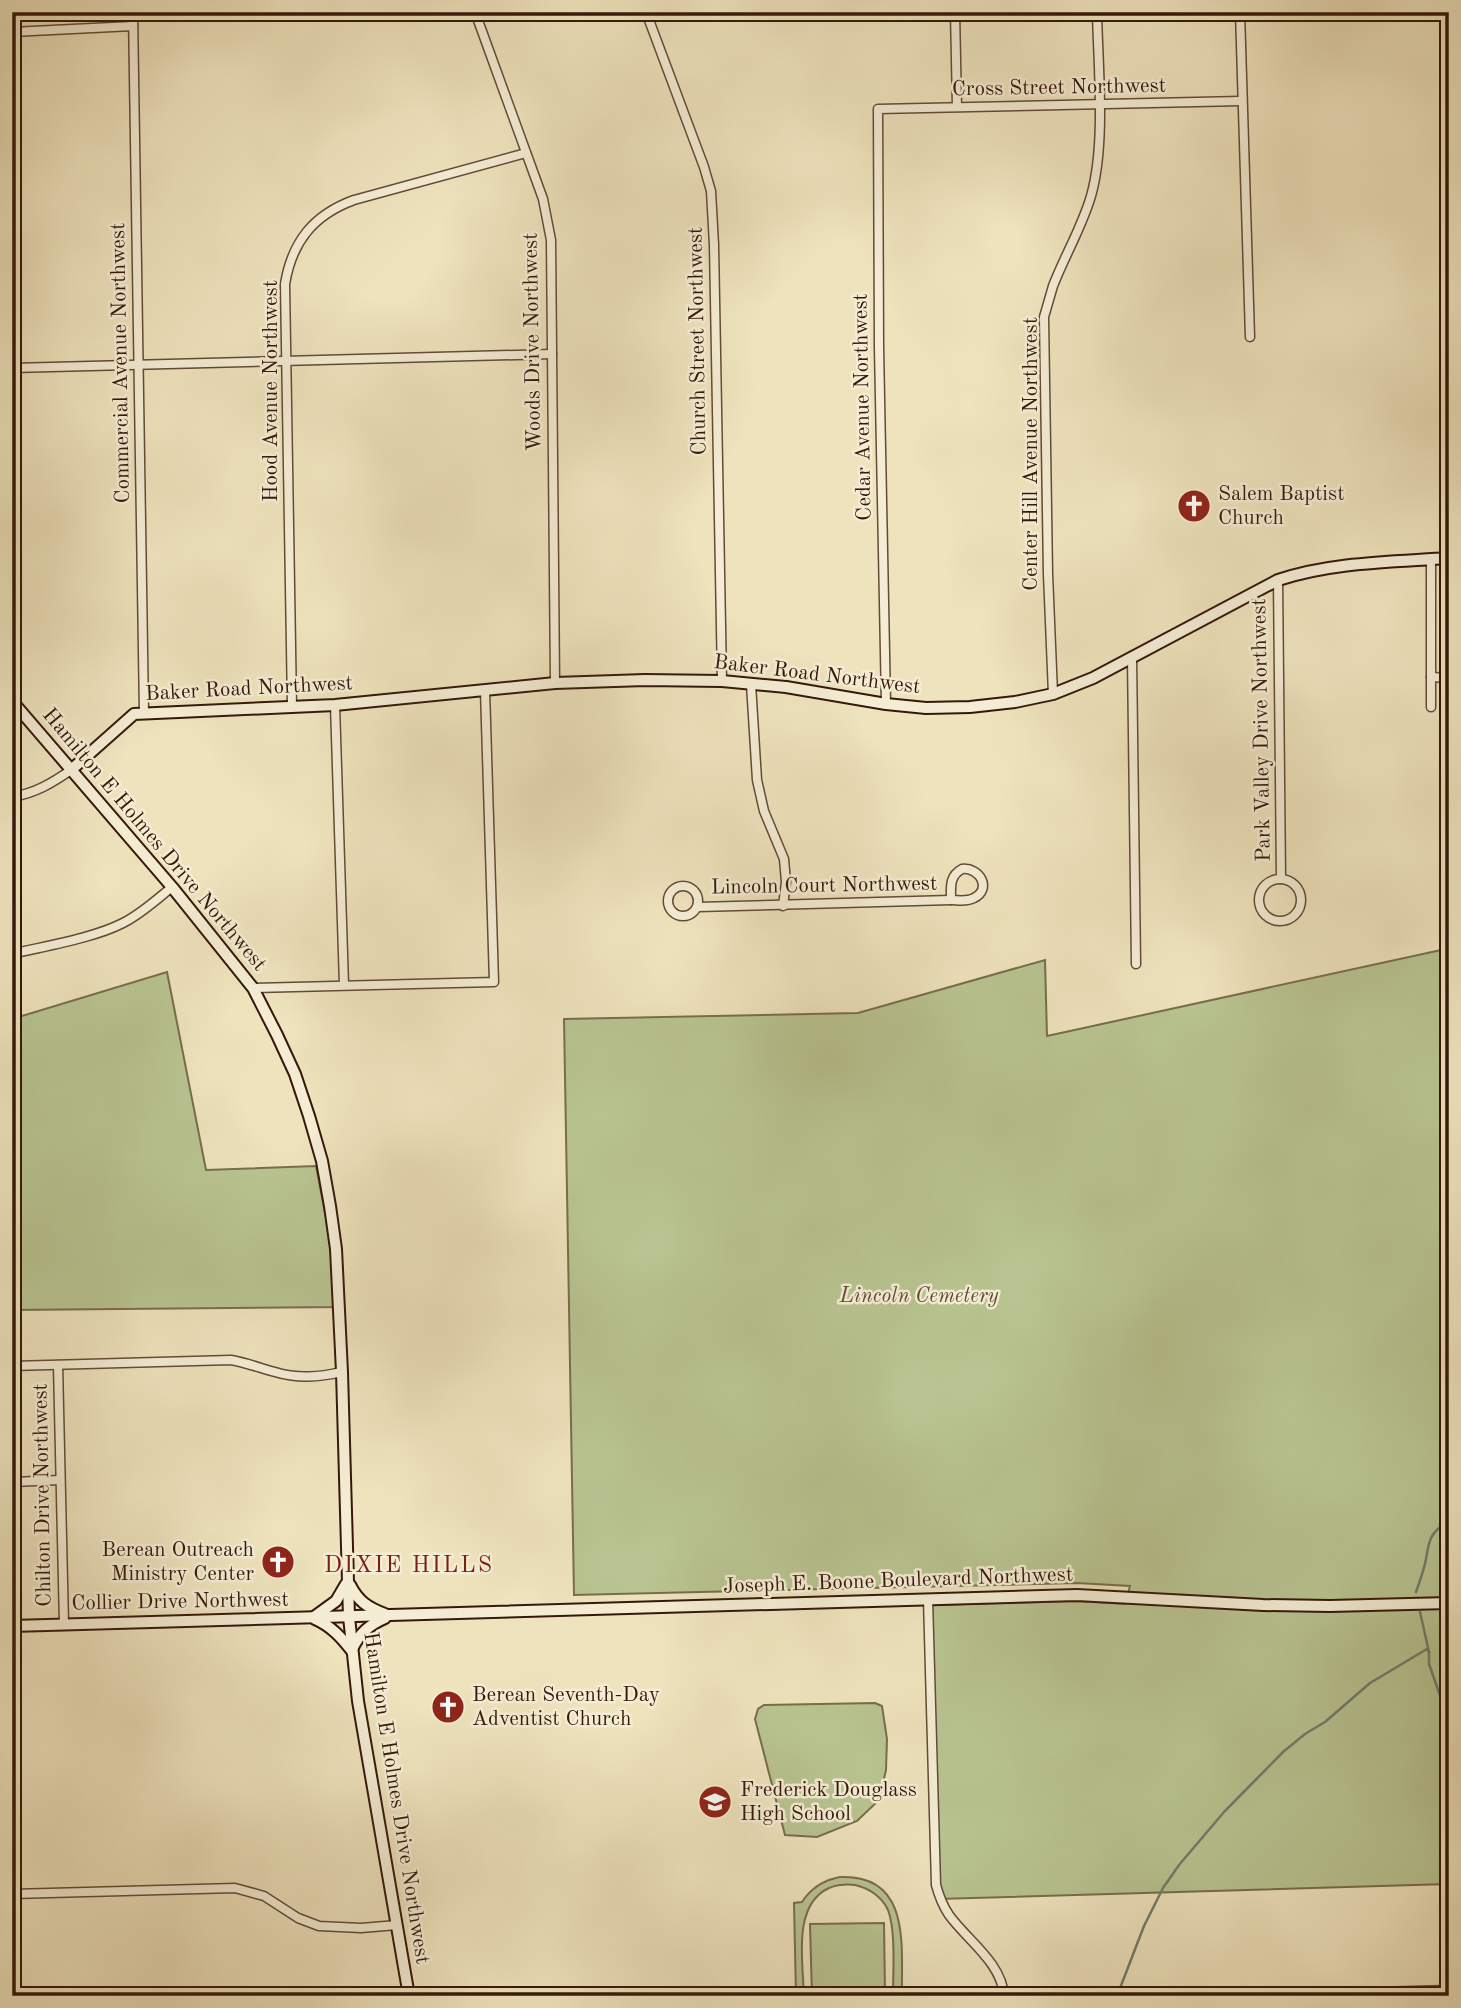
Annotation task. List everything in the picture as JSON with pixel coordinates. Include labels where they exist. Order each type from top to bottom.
[{"type":"main road","name":"Baker Road Northwest","points":[[71,770],[134,714],[335,705],[555,683],[722,681],[786,687],[926,708],[1015,702],[1053,694],[1093,678],[1278,580],[1327,567],[1449,558]]},
{"type":"main road","name":"Hamilton E Holmes Drive Northwest","points":[[12,701],[172,887],[253,988],[278,1035],[309,1116],[322,1161],[335,1249],[352,1651],[358,1701],[409,1996]]},
{"type":"main road","points":[[348,1581],[355,1595],[363,1603],[391,1616]]},
{"type":"main road","points":[[312,1618],[336,1601],[348,1581]]},
{"type":"main road","name":"Joseph E. Boone Boulevard Northwest","points":[[349,1617],[1077,1595],[1263,1605],[1449,1603]]},
{"type":"main road","points":[[312,1618],[334,1630],[352,1651],[364,1630],[391,1616]]},
{"type":"main road","name":"Collier Drive Northwest","points":[[12,1626],[349,1617]]},
{"type":"street","name":"Commercial Avenue Northwest","points":[[133,12],[144,714]]},
{"type":"street","name":"Woods Drive Northwest","points":[[475,12],[542,199],[551,240],[555,683]]},
{"type":"street","name":"Church Street Northwest","points":[[646,12],[711,191],[715,245],[722,681]]},
{"type":"street","points":[[955,12],[957,107]]},
{"type":"street","name":"Center Hill Avenue Northwest","points":[[1053,694],[1048,574],[1044,317],[1053,286],[1080,227],[1091,195],[1097,158],[1099,104],[1097,12]]},
{"type":"street","points":[[1240,12],[1250,337]]},
{"type":"street","points":[[12,32],[133,26]]},
{"type":"street","name":"Cross Street Northwest","points":[[878,109],[1241,101]]},
{"type":"street","name":"Cedar Avenue Northwest","points":[[878,109],[879,361],[886,704]]},
{"type":"street","name":"Hood Avenue Northwest","points":[[292,708],[285,284],[287,271],[299,242],[319,219],[336,207],[526,153]]},
{"type":"street","points":[[12,368],[552,354]]},
{"type":"street","points":[[1431,560],[1431,707]]},
{"type":"street","name":"Park Valley Drive Northwest","points":[[1278,580],[1281,879]]},
{"type":"street","points":[[1132,657],[1136,964]]},
{"type":"street","points":[[1431,677],[1449,678]]},
{"type":"street","points":[[751,684],[757,780],[764,811],[784,859],[786,882],[783,906]]},
{"type":"street","points":[[253,988],[494,982],[485,690]]},
{"type":"street","points":[[335,705],[344,985]]},
{"type":"street","name":"Baker Road Northwest","points":[[12,797],[47,786],[71,770]]},
{"type":"street","points":[[967,869],[977,872],[982,881],[978,895],[970,900],[951,900],[951,881],[957,872],[967,869]]},
{"type":"street","points":[[1281,879],[1294,884],[1301,896],[1301,903],[1295,915],[1275,921],[1264,914],[1259,901],[1260,894],[1268,883],[1281,879]]},
{"type":"street","points":[[12,954],[103,932],[120,925],[172,887]]},
{"type":"street","name":"Lincoln Court Northwest","points":[[698,906],[951,900]]},
{"type":"street","points":[[12,1366],[232,1360],[296,1377],[319,1377],[342,1372]]},
{"type":"street","name":"Chilton Drive Northwest","points":[[58,1365],[64,1625]]},
{"type":"street","points":[[12,1482],[60,1480]]},
{"type":"street","points":[[928,1599],[936,1885],[949,1915],[994,1966],[1003,1982],[1004,1996]]},
{"type":"street","points":[[12,1894],[235,1888],[264,1896],[298,1918],[319,1926],[361,1928],[397,1925]]},
{"type":"street","points":[[1230,1996],[1449,1990]]},
{"type":"green space","name":"Lincoln Cemetery","points":[[1449,950],[1449,1884],[938,1899],[931,1605],[1077,1601],[1125,1604],[1130,1586],[1077,1583],[574,1595],[564,1019],[858,1013],[1045,960],[1047,1036]]},
{"type":"green space","points":[[167,972],[206,1170],[316,1166],[343,1307],[12,1310],[12,1019]]},
{"type":"green space","points":[[875,1703],[882,1706],[887,1739],[886,1770],[879,1800],[857,1821],[817,1837],[785,1835],[755,1719],[758,1709],[764,1705]]},
{"type":"green space","points":[[840,1877],[863,1879],[880,1887],[891,1900],[898,1917],[901,1936],[902,1996],[893,1996],[893,1940],[888,1910],[879,1897],[860,1886],[838,1885],[817,1896],[809,1907],[802,1936],[804,1996],[796,1996],[794,1903],[802,1902],[823,1883]]},
{"type":"green space","points":[[884,1923],[885,1996],[812,1996],[810,1924]]},
{"type":"waterway","points":[[1416,1592],[1430,1539],[1444,1524]]},
{"type":"waterway","points":[[1420,1612],[1429,1664],[1449,1721]]},
{"type":"waterway","points":[[1117,1996],[1144,1926],[1163,1888],[1224,1812],[1283,1752],[1325,1722],[1370,1683],[1427,1649],[1429,1652]]},
{"type":"place","name":"Salem Baptist Church","points":[[1194,506]]},
{"type":"place","name":"Berean Outreach Ministry Center","points":[[278,1562]]},
{"type":"place","name":"Berean Seventh-Day Adventist Church","points":[[448,1707]]},
{"type":"place","name":"Frederick Douglass High School","points":[[715,1802]]},
{"type":"district","name":"DIXIE HILLS","points":[[409,1565]]}]
